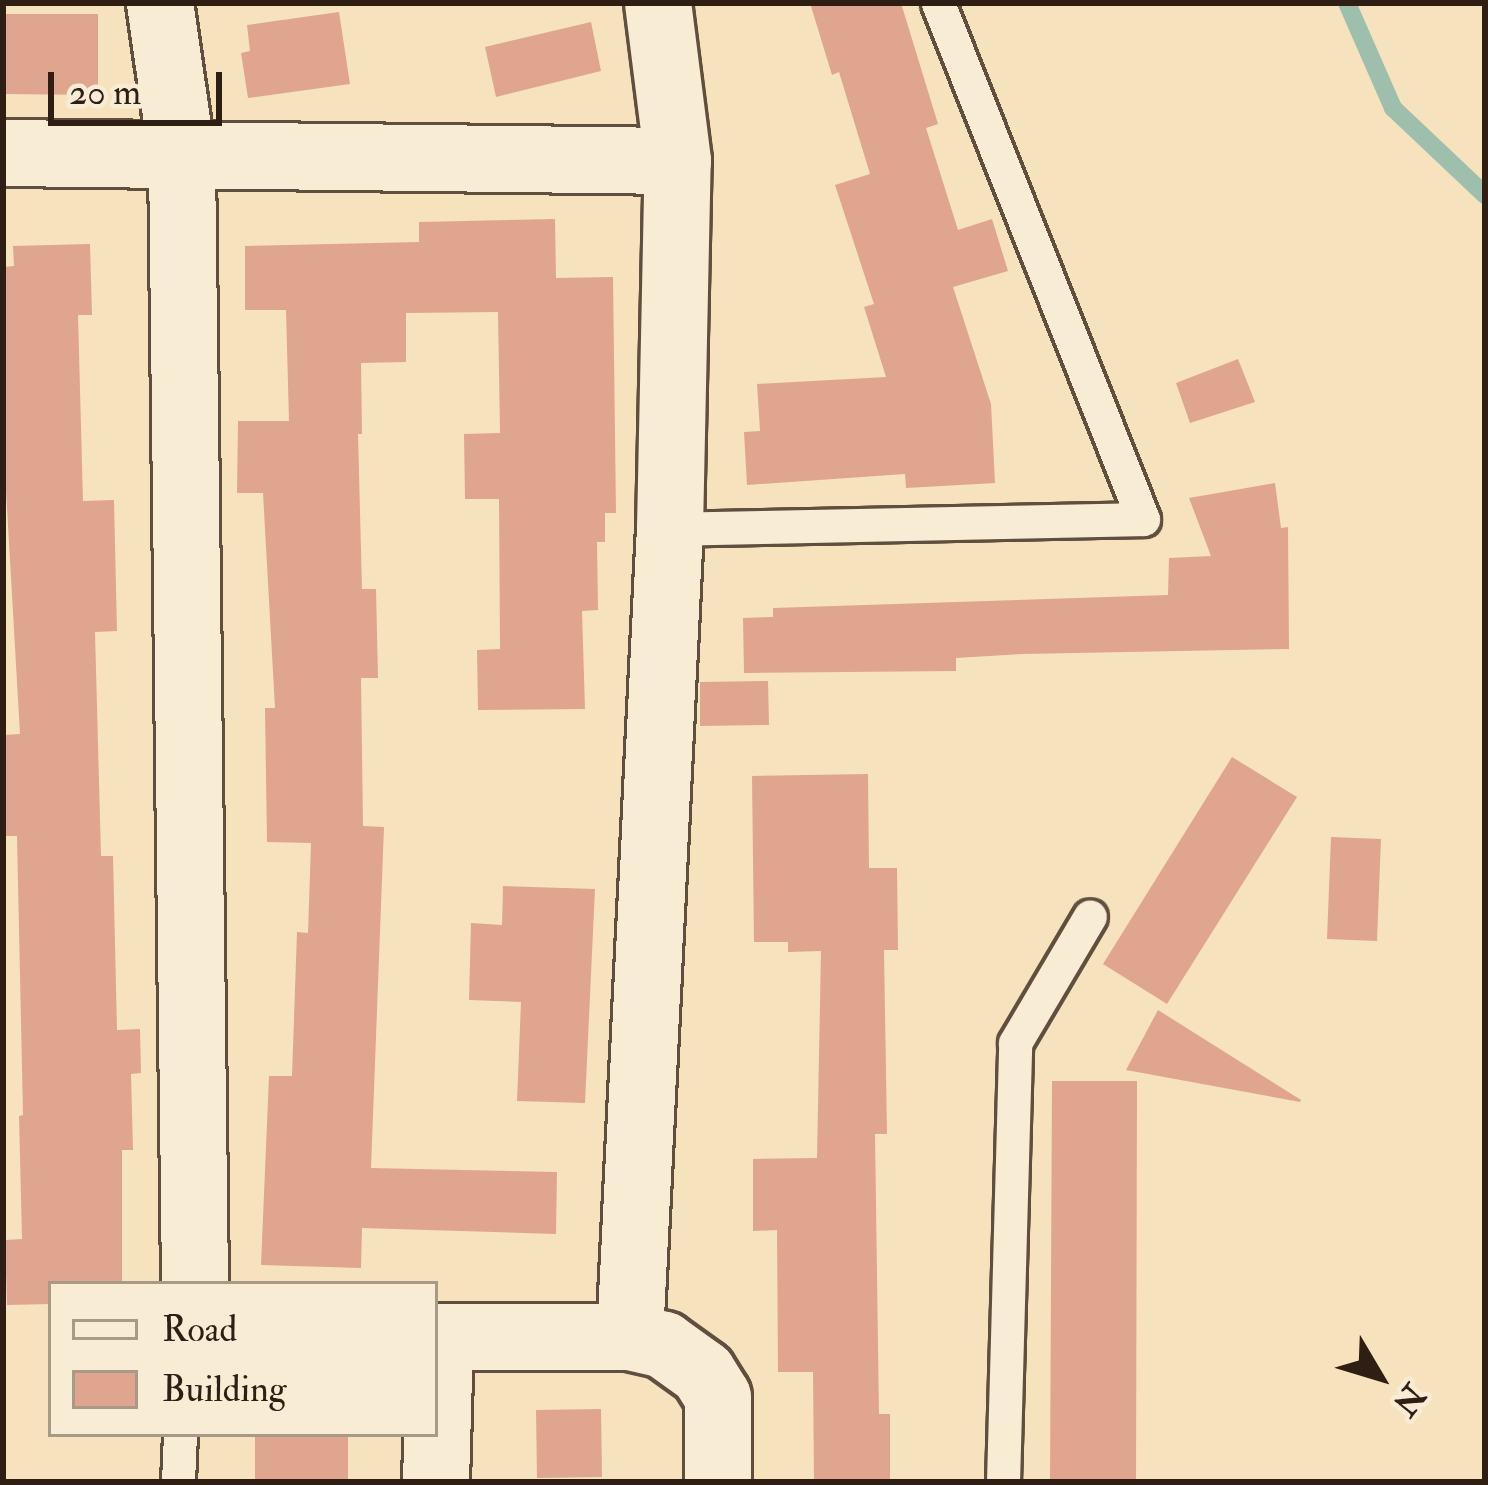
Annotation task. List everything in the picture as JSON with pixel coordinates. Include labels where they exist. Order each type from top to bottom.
[{"type":"street","points":[[160,3],[182,156],[195,1281]]},
{"type":"street","points":[[630,1337],[670,529],[678,161],[658,3]]},
{"type":"street","points":[[3,153],[678,161]]},
{"type":"street","points":[[438,1337],[630,1337],[664,1345],[704,1373],[718,1397],[718,1482]]},
{"type":"street","points":[[436,1482],[437,1437]]},
{"type":"lane","points":[[670,529],[1143,519],[938,3]]},
{"type":"lane","points":[[1004,1482],[1015,1043],[1090,916]]},
{"type":"lane","points":[[178,1482],[180,1437]]},
{"type":"building","points":[[810,3],[901,3],[938,124],[926,128],[958,230],[992,219],[1008,271],[953,287],[991,404],[995,483],[906,488],[905,474],[747,485],[744,432],[760,431],[757,384],[886,377],[864,307],[874,304],[835,185],[870,174],[839,72],[832,75]]},
{"type":"building","points":[[339,12],[350,84],[248,98],[241,53],[250,51],[247,25]]},
{"type":"building","points":[[3,14],[98,14],[98,95],[3,94]]},
{"type":"building","points":[[591,22],[601,71],[496,97],[485,47]]},
{"type":"building","points":[[555,219],[556,278],[613,277],[616,513],[605,513],[605,542],[597,542],[598,610],[582,611],[585,709],[478,710],[477,650],[500,649],[499,499],[465,499],[464,434],[500,433],[498,312],[406,313],[406,362],[361,363],[362,434],[358,434],[362,589],[376,589],[378,678],[361,678],[363,826],[384,827],[371,1168],[557,1172],[556,1234],[362,1228],[361,1268],[261,1265],[269,1076],[292,1076],[297,932],[308,933],[311,843],[267,842],[265,708],[275,708],[263,493],[237,493],[238,421],[289,421],[286,310],[245,310],[245,246],[419,242],[419,222]]},
{"type":"building","points":[[90,244],[92,315],[78,315],[83,501],[114,500],[117,631],[95,632],[101,856],[113,856],[117,1030],[140,1029],[141,1073],[131,1074],[133,1150],[122,1150],[122,1281],[48,1281],[48,1304],[7,1305],[5,1240],[22,1239],[19,1116],[23,1115],[17,836],[3,836],[3,735],[20,734],[3,439],[3,267],[14,266],[13,246]]},
{"type":"building","points":[[1238,359],[1255,402],[1190,423],[1176,383]]},
{"type":"building","points":[[1275,483],[1281,528],[1288,527],[1289,649],[956,658],[956,671],[744,673],[743,618],[773,617],[773,608],[1168,595],[1169,558],[1211,556],[1189,498]]},
{"type":"building","points":[[768,681],[769,725],[700,726],[700,682]]},
{"type":"building","points":[[1232,757],[1297,797],[1167,1004],[1103,964]]},
{"type":"building","points":[[868,774],[869,868],[897,868],[898,950],[884,950],[887,1134],[875,1134],[879,1414],[890,1414],[890,1482],[814,1482],[813,1372],[778,1372],[777,1230],[753,1231],[753,1159],[817,1158],[821,951],[788,952],[788,942],[754,942],[752,776]]},
{"type":"building","points":[[1331,837],[1381,839],[1377,941],[1327,939]]},
{"type":"building","points":[[503,886],[595,889],[585,1103],[517,1101],[521,1002],[469,1000],[471,923],[502,925]]},
{"type":"building","points":[[1158,1010],[1301,1100],[1300,1102],[1126,1070]]},
{"type":"building","points":[[1052,1081],[1137,1081],[1136,1482],[1050,1482]]},
{"type":"building","points":[[601,1409],[602,1477],[537,1478],[536,1410]]},
{"type":"building","points":[[255,1437],[348,1437],[348,1482],[255,1482]]},
{"type":"waterway","points":[[1347,3],[1393,108],[1485,195]]}]
